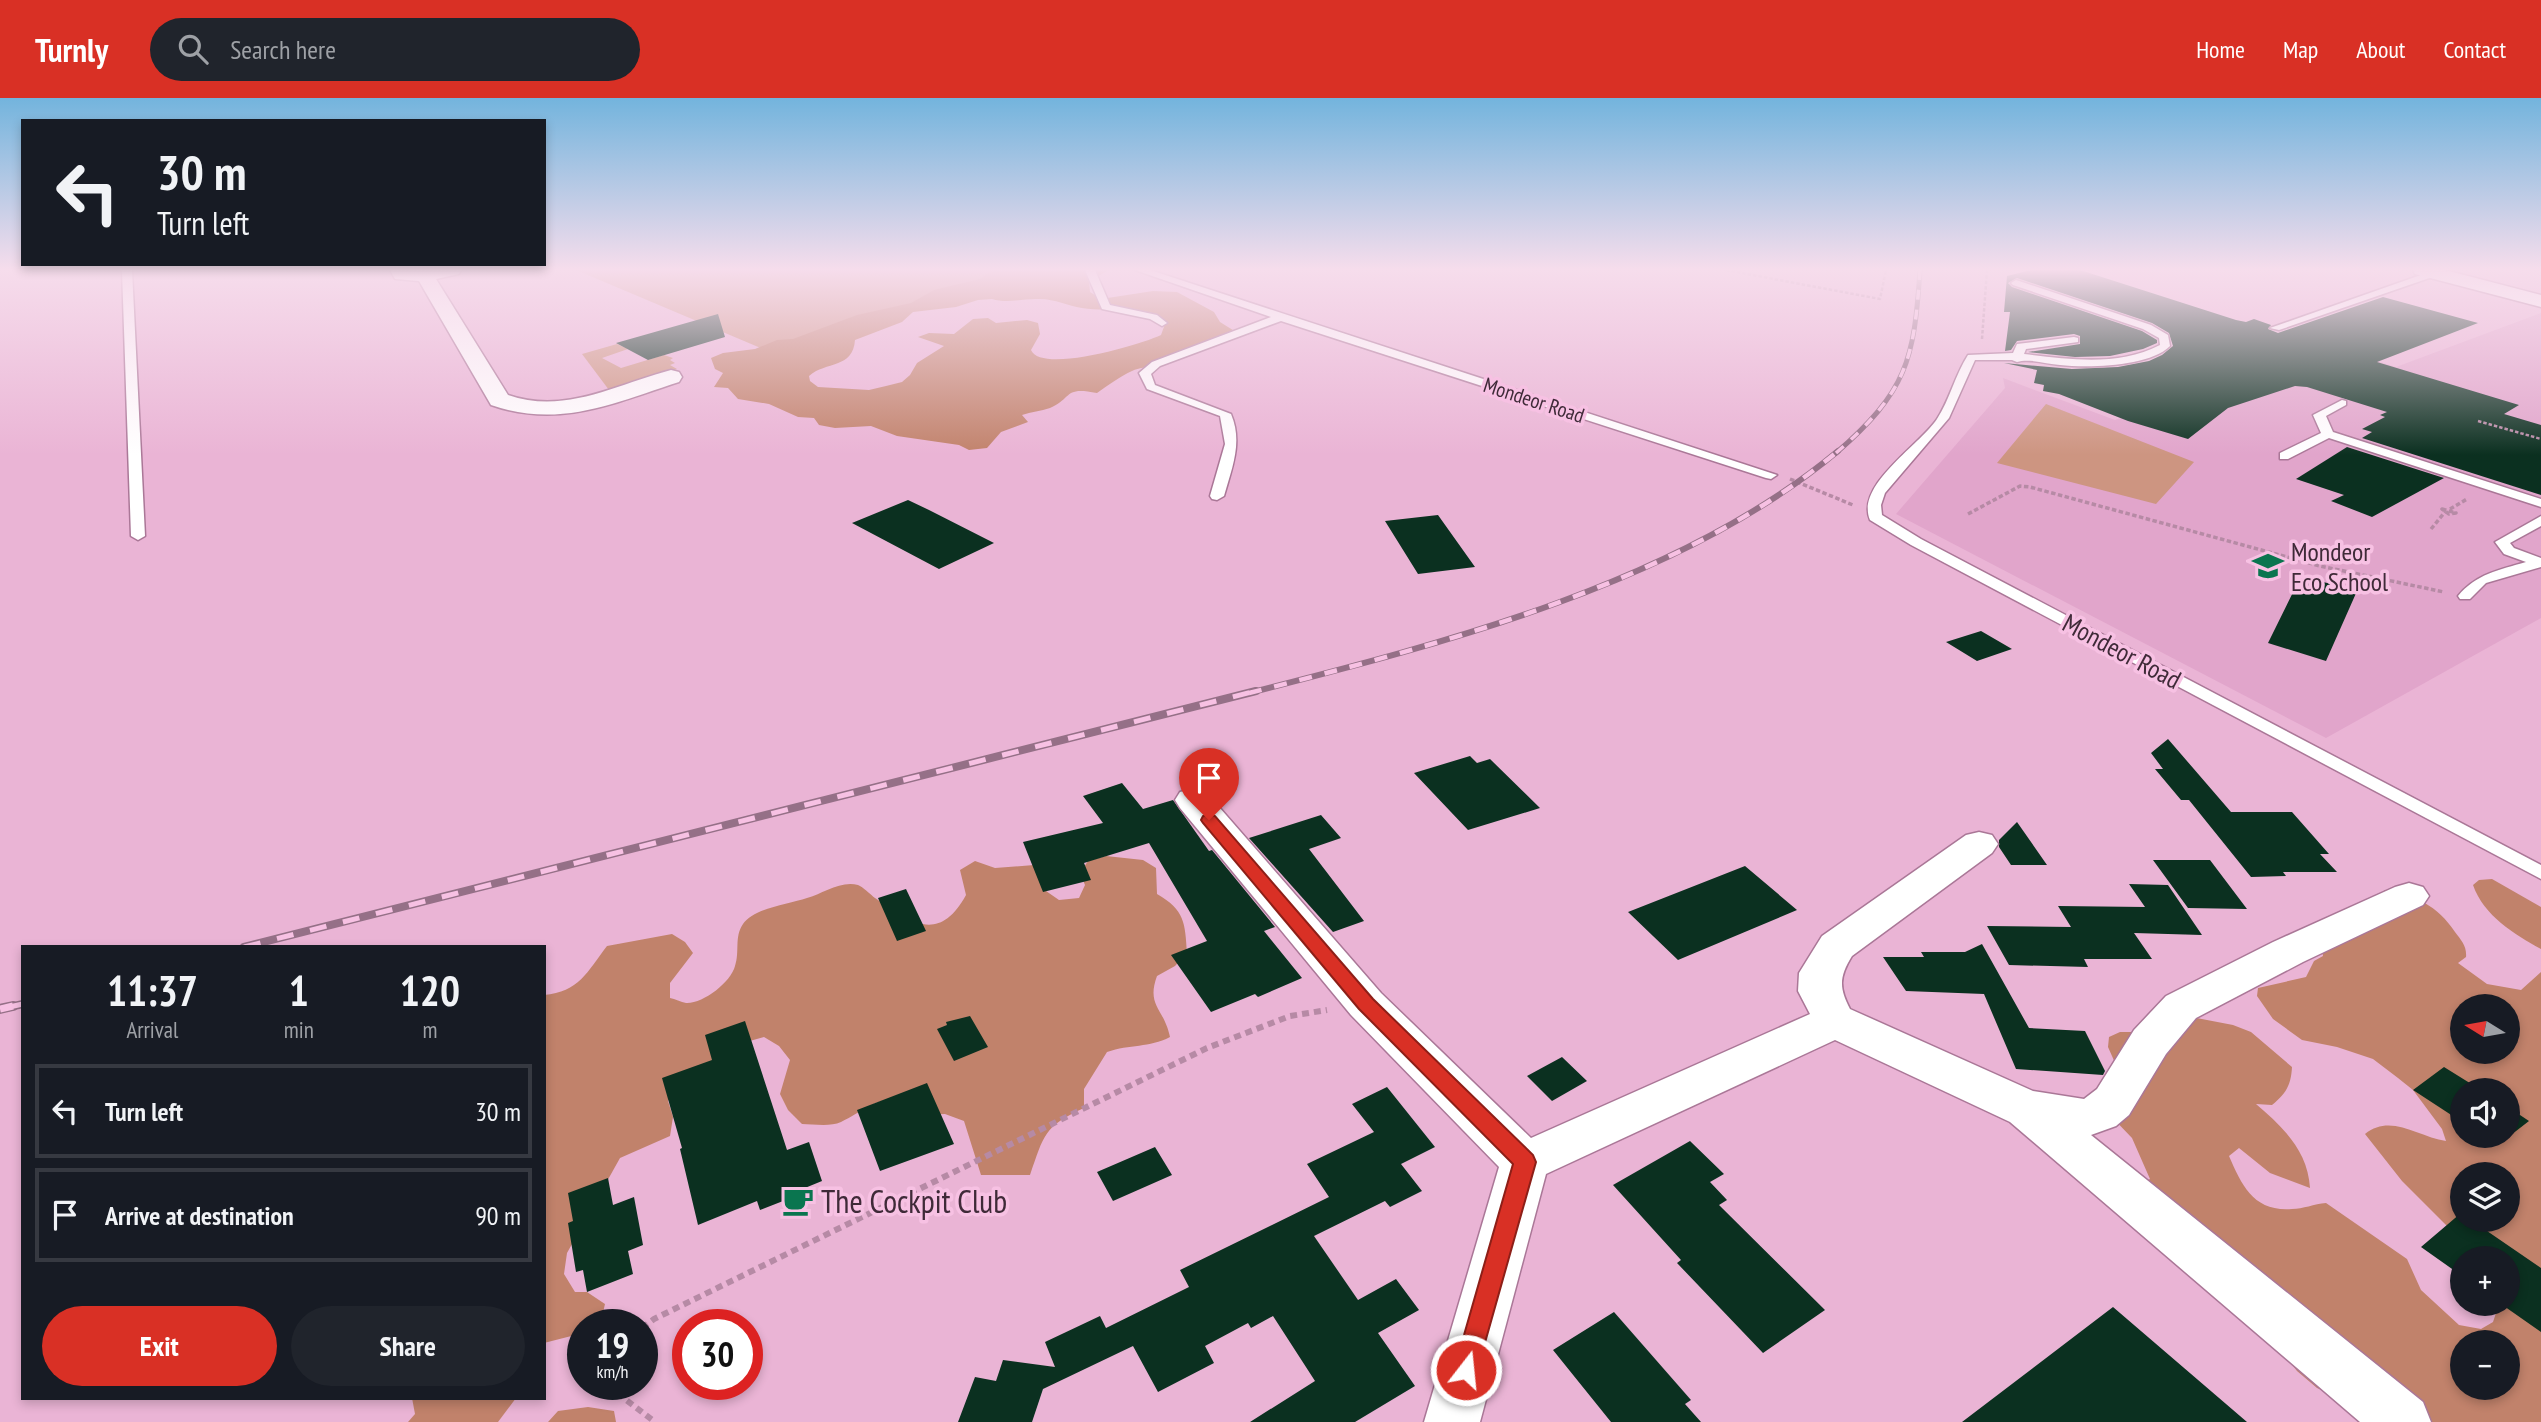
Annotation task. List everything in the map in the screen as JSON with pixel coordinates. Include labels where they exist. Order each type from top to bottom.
[{"type":"street","points":[[458,332],[499,400],[532,410],[562,408],[671,377]]},
{"type":"street","points":[[1193,800],[1366,1004],[1525,1162]]},
{"type":"street","points":[[1979,844],[1838,946],[1821,973],[1819,991],[1835,1021],[2026,1109],[2403,1422]]},
{"type":"street","points":[[2026,1109],[2084,1118],[2101,1113],[2113,1102],[2150,1042],[2181,1007],[2288,952],[2409,896]]},
{"type":"street","points":[[1452,1422],[1525,1162],[1835,1021]]},
{"type":"lane","points":[[130,332],[138,536]]},
{"type":"lane","points":[[1217,496],[1233,436],[1229,421],[1224,414],[1152,387],[1145,373],[1156,363],[1241,332]]},
{"type":"lane","name":"Mondeor Road","points":[[1327,332],[1771,475]]},
{"type":"lane","points":[[1976,357],[2074,364],[2103,363],[2165,346],[2166,342],[2156,332]]},
{"type":"lane","points":[[2017,359],[2021,346],[2074,340]]},
{"type":"lane","name":"Mondeor Road","points":[[1976,357],[1938,427],[1877,494],[1872,510],[1875,517],[1928,549],[2541,873]]},
{"type":"lane","points":[[2328,434],[2319,415],[2342,404]]},
{"type":"lane","points":[[2284,456],[2328,434],[2541,503]]},
{"type":"lane","points":[[2540,562],[2509,551],[2502,542],[2541,520]]},
{"type":"lane","points":[[2465,596],[2481,580],[2540,562]]},
{"type":"path","points":[[1976,357],[1979,332]]},
{"type":"path","points":[[2478,421],[2541,439]]},
{"type":"path","points":[[1771,475],[1800,481],[1847,502]]},
{"type":"path","points":[[1968,514],[2020,486],[2030,487],[2320,566],[2465,596]]},
{"type":"path","points":[[2431,529],[2445,512]]},
{"type":"path","points":[[658,1317],[1207,1048],[1290,1016],[1366,1004]]},
{"type":"path","points":[[626,1400],[655,1422]]},
{"type":"shaded area","points":[[722,332],[819,332],[763,349]]},
{"type":"shaded area","points":[[812,332],[876,332],[855,340],[853,349],[844,360],[809,376],[810,381],[818,387],[869,390],[902,382],[917,363],[944,346],[918,337],[929,333],[1040,332],[1031,350],[1039,357],[1053,359],[1113,350],[1161,335],[1162,332],[1236,332],[1174,357],[1159,366],[1132,371],[1097,393],[1073,392],[1050,408],[1022,415],[1028,422],[1001,432],[987,448],[969,450],[959,445],[897,436],[871,426],[835,428],[819,425],[814,418],[798,417],[769,404],[738,399],[728,388],[714,387],[723,373],[715,369],[711,358],[723,353],[755,349],[777,340],[793,339]]},
{"type":"shaded area","name":"Mondeor Eco School","points":[[2491,332],[2541,332],[2541,618],[2326,738],[1896,514],[2005,388],[2003,378],[2115,420],[2339,349],[2396,367]]},
{"type":"shaded area","points":[[617,344],[628,349],[602,358],[621,368],[664,355],[673,358],[670,360],[675,363],[670,365],[677,369],[609,390],[582,354]]},
{"type":"shaded area","points":[[2046,404],[2194,462],[2156,504],[1997,463]]},
{"type":"shaded area","points":[[1106,856],[1143,860],[1156,868],[1157,894],[1173,906],[1182,918],[1187,953],[1175,966],[1157,976],[1154,986],[1155,1001],[1170,1037],[1155,1043],[1107,1052],[1084,1089],[1084,1108],[1061,1120],[1047,1133],[1030,1175],[981,1175],[964,1121],[945,1114],[920,1115],[898,1102],[888,1100],[871,1105],[837,1124],[802,1124],[788,1110],[780,1094],[790,1060],[779,1046],[764,1037],[739,1044],[678,1083],[668,1101],[673,1117],[670,1136],[620,1158],[567,1253],[564,1274],[575,1292],[587,1292],[605,1304],[604,1309],[567,1309],[567,1337],[546,1342],[546,995],[566,990],[574,985],[588,972],[607,946],[672,934],[685,942],[693,953],[670,983],[670,998],[686,1003],[700,1000],[728,979],[736,961],[740,929],[748,919],[763,910],[845,884],[860,886],[912,921],[935,924],[945,920],[956,910],[966,895],[960,870],[975,861],[995,868],[1034,865],[1043,878],[1046,891],[1059,900],[1079,898],[1085,885],[1080,873],[1088,861]]},
{"type":"shaded area","points":[[2492,879],[2541,907],[2541,949],[2501,923],[2484,906],[2473,885],[2479,880]]},
{"type":"shaded area","points":[[2384,890],[2415,898],[2441,915],[2465,946],[2466,957],[2458,963],[2487,984],[2521,990],[2541,972],[2541,1422],[2418,1422],[2342,1399],[2317,1388],[2297,1371],[2230,1285],[2126,1193],[2150,1179],[2132,1138],[2108,1113],[2120,1074],[2108,1047],[2109,1037],[2120,1032],[2135,1032],[2181,1015],[2233,1025],[2251,1032],[2292,1067],[2289,1084],[2281,1097],[2272,1105],[2256,1104],[2276,1122],[2299,1151],[2305,1162],[2310,1188],[2270,1173],[2239,1148],[2229,1156],[2251,1195],[2268,1206],[2279,1209],[2296,1209],[2326,1203],[2407,1259],[2421,1290],[2459,1325],[2481,1329],[2493,1322],[2495,1316],[2520,1316],[2520,1246],[2462,1246],[2453,1232],[2520,1232],[2520,1162],[2450,1162],[2450,1229],[2402,1181],[2365,1134],[2375,1128],[2395,1126],[2446,1141],[2442,1129],[2413,1090],[2373,1059],[2337,1047],[2302,1040],[2273,1019],[2257,996],[2258,988],[2306,977],[2314,961],[2323,956],[2320,931],[2390,915]]},
{"type":"shaded area","points":[[412,1400],[514,1400],[498,1422],[408,1422],[415,1414]]},
{"type":"shaded area","points":[[588,1407],[614,1411],[616,1422],[548,1422],[558,1411]]},
{"type":"building","points":[[655,332],[723,332],[725,337],[648,360],[616,343]]},
{"type":"building","points":[[2007,332],[2143,332],[2157,340],[2157,343],[2143,349],[2110,356],[2075,357],[2028,352],[2080,344],[2080,336],[2074,334],[2017,341],[2011,350],[2005,351]]},
{"type":"building","points":[[2167,332],[2455,332],[2377,362],[2519,405],[2504,414],[2541,425],[2541,495],[2362,438],[2372,432],[2362,429],[2385,417],[2380,415],[2387,412],[2307,387],[2295,386],[2228,408],[2188,439],[2128,421],[2059,394],[2043,391],[2044,385],[2034,383],[2037,370],[2004,363],[2072,369],[2118,367],[2149,361],[2162,355],[2173,346]]},
{"type":"building","points":[[2347,447],[2444,478],[2372,517],[2331,501],[2344,495],[2296,479]]},
{"type":"building","points":[[908,500],[994,543],[939,569],[852,523]]},
{"type":"building","points":[[1438,515],[1475,567],[1418,574],[1385,521]]},
{"type":"building","points":[[2301,576],[2357,591],[2326,661],[2268,643]]},
{"type":"building","points":[[1981,631],[2012,649],[1977,661],[1946,642]]},
{"type":"building","points":[[2168,739],[2231,812],[2292,812],[2329,854],[2320,854],[2337,872],[2283,872],[2286,876],[2251,877],[2189,800],[2181,800],[2155,769],[2163,769],[2151,753]]},
{"type":"building","points":[[1470,756],[1477,763],[1490,759],[1540,808],[1468,830],[1414,773]]},
{"type":"building","points":[[1122,783],[1143,809],[1173,800],[1209,851],[1212,850],[1275,927],[1264,931],[1302,978],[1258,997],[1255,994],[1211,1012],[1171,955],[1207,941],[1149,843],[1084,863],[1091,880],[1043,892],[1023,842],[1103,823],[1083,796]]},
{"type":"building","points":[[1321,815],[1341,838],[1309,849],[1364,921],[1333,932],[1249,838]]},
{"type":"building","points":[[2017,822],[2047,865],[2011,865],[1999,847],[1999,840]]},
{"type":"building","points":[[2153,860],[2210,860],[2247,909],[2188,908]]},
{"type":"building","points":[[1745,866],[1797,910],[1678,960],[1628,912]]},
{"type":"building","points":[[2129,884],[2168,885],[2202,935],[2134,933],[2152,959],[2084,959],[2088,967],[2009,965],[1987,926],[2071,927],[2058,906],[2145,907]]},
{"type":"building","points":[[906,889],[926,931],[897,941],[878,898]]},
{"type":"building","points":[[1982,944],[2029,1028],[2085,1031],[2105,1071],[2103,1075],[2016,1069],[1984,994],[1906,991],[1883,957],[1924,957],[1921,952],[1965,952]]},
{"type":"building","points":[[970,1016],[988,1047],[954,1061],[937,1029],[947,1025],[946,1022]]},
{"type":"building","points":[[745,1021],[787,1150],[809,1142],[822,1181],[800,1190],[801,1194],[760,1210],[757,1201],[698,1225],[680,1149],[682,1148],[662,1078],[712,1060],[705,1035]]},
{"type":"building","points":[[1562,1057],[1587,1081],[1552,1101],[1527,1076]]},
{"type":"building","points":[[2444,1067],[2462,1078],[2450,1078],[2450,1114],[2413,1090]]},
{"type":"building","points":[[927,1083],[954,1144],[880,1171],[857,1110]]},
{"type":"building","points":[[1387,1087],[1435,1147],[1401,1164],[1422,1191],[1390,1207],[1385,1201],[1314,1236],[1358,1300],[1396,1279],[1419,1310],[1378,1333],[1415,1386],[1355,1422],[1250,1422],[1315,1381],[1273,1316],[1251,1328],[1248,1323],[1205,1346],[1214,1363],[1158,1392],[1133,1346],[1043,1389],[1032,1422],[958,1422],[975,1377],[996,1381],[1003,1360],[1055,1367],[1045,1342],[1100,1316],[1106,1328],[1189,1287],[1180,1270],[1329,1197],[1307,1164],[1374,1132],[1352,1104]]},
{"type":"building","points":[[2520,1115],[2529,1121],[2520,1128]]},
{"type":"building","points":[[1690,1141],[1724,1174],[1710,1182],[1727,1200],[1719,1205],[1825,1310],[1763,1353],[1677,1263],[1681,1260],[1613,1185]]},
{"type":"building","points":[[1155,1147],[1172,1175],[1113,1201],[1097,1172]]},
{"type":"building","points":[[608,1178],[613,1205],[634,1197],[643,1245],[628,1251],[633,1274],[587,1292],[583,1270],[576,1272],[568,1223],[573,1221],[568,1193]]},
{"type":"building","points":[[2450,1222],[2450,1232],[2488,1232],[2509,1246],[2450,1246],[2450,1268],[2421,1247]]},
{"type":"building","points":[[2520,1254],[2541,1268],[2541,1332],[2518,1316]]},
{"type":"building","points":[[2113,1307],[2247,1422],[1962,1422]]},
{"type":"building","points":[[1614,1312],[1691,1400],[1685,1404],[1701,1422],[1611,1422],[1553,1350]]},
{"type":"railway","points":[[1836,453],[1860,431],[1892,392],[1910,352],[1913,332]]},
{"type":"railway","points":[[1249,693],[1402,653],[1480,629],[1558,603],[1634,572],[1707,537],[1775,497],[1838,451]]},
{"type":"railway","points":[[252,945],[1256,691]]},
{"type":"railway","points":[[5,1008],[21,1004]]},
{"type":"railway","points":[[0,1009],[13,1006]]},
{"type":"place","name":"Mondeor Eco School","points":[[2268,566]]},
{"type":"place","name":"The Cockpit Club","points":[[798,1201]]},
{"type":"route","points":[[1209,820],[1366,1004],[1525,1162],[1466,1370]]}]
